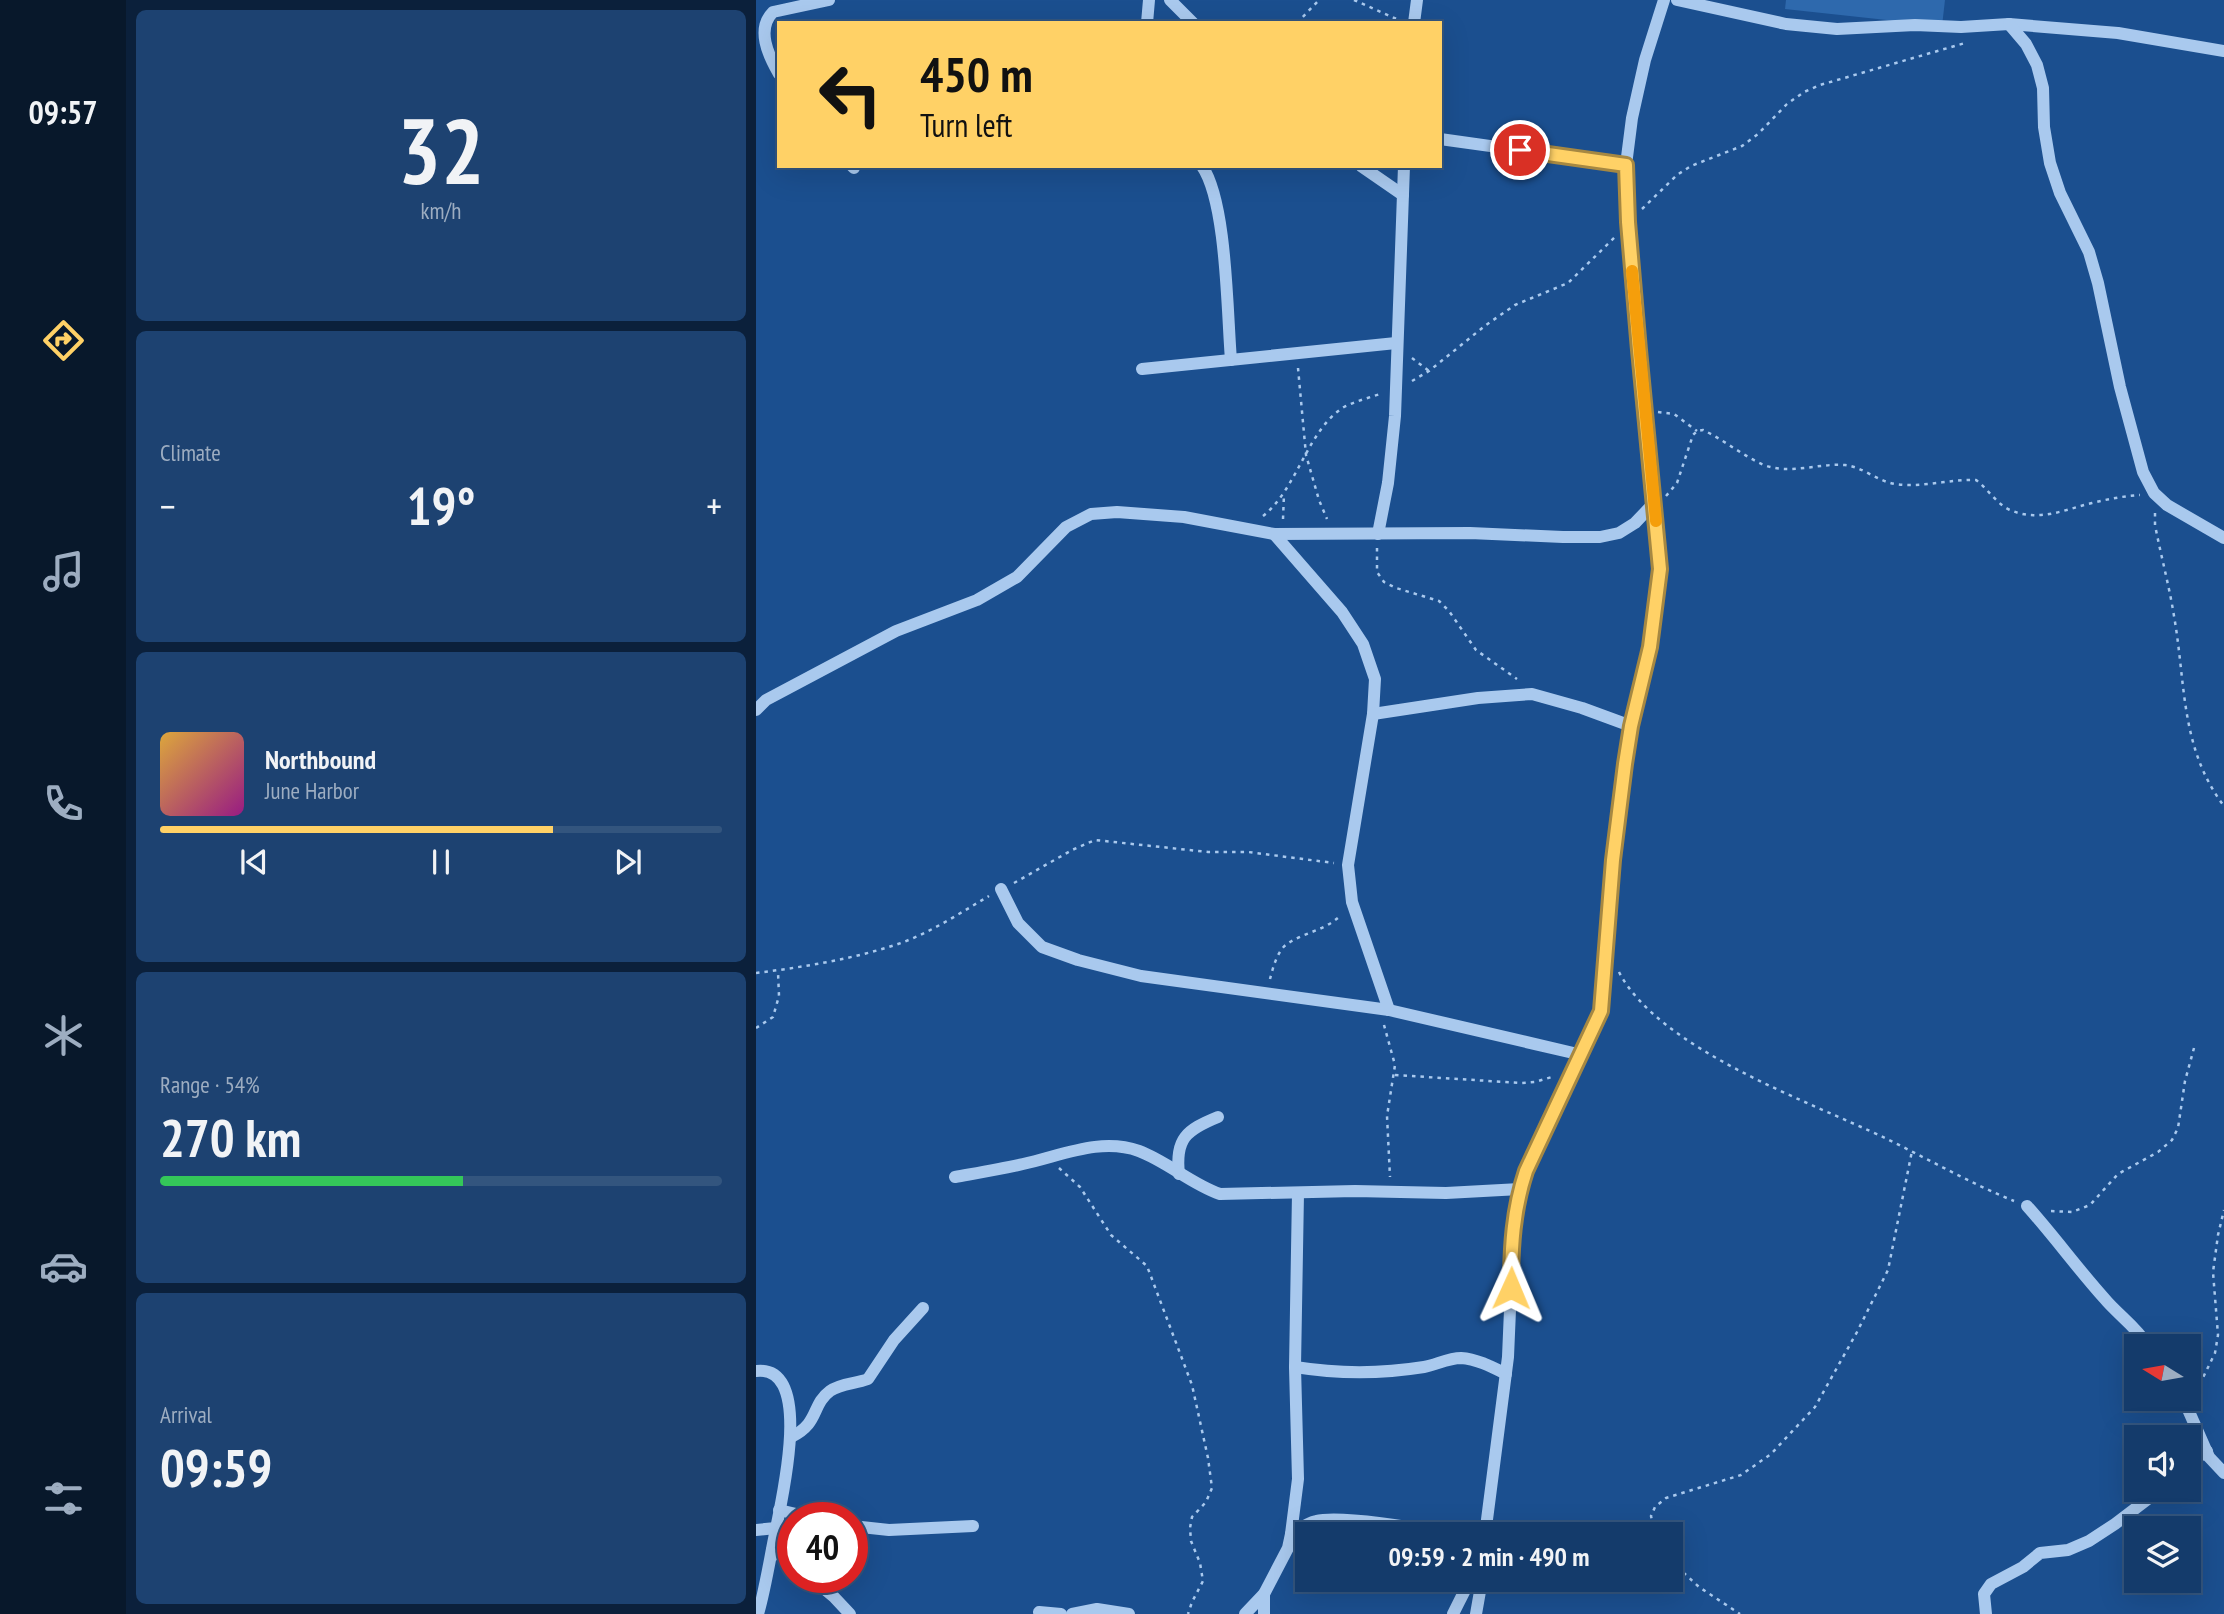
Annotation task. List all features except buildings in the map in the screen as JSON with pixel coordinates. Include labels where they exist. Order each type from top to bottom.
[{"type":"street","points":[[777,70],[761,38],[761,26],[766,17],[773,12],[829,0]]},
{"type":"street","points":[[1147,21],[1149,0]]},
{"type":"street","points":[[1170,0],[1191,21]]},
{"type":"street","points":[[1414,21],[1416,0]]},
{"type":"street","points":[[1487,1522],[1506,1374],[1512,1243],[1520,1189],[1601,1011],[1613,860],[1631,726],[1650,647],[1660,569],[1628,222],[1626,165],[1640,83],[1664,0]]},
{"type":"street","points":[[1677,0],[1786,24],[1837,29],[2009,24],[2118,33],[2224,51]]},
{"type":"street","points":[[2009,24],[2026,44],[2037,65],[2043,88],[2044,127],[2050,163],[2060,193],[2089,252],[2143,472],[2157,496],[2188,519],[2224,538]]},
{"type":"street","points":[[1442,139],[1626,165]]},
{"type":"street","points":[[1203,168],[1209,176],[1217,205],[1231,360]]},
{"type":"street","points":[[1364,168],[1403,195]]},
{"type":"street","points":[[1378,534],[1388,483],[1395,416],[1404,168]]},
{"type":"street","points":[[1142,369],[1396,343]]},
{"type":"street","points":[[756,709],[766,700],[895,631],[987,594],[1017,576],[1066,527],[1091,514],[1117,512],[1184,517],[1278,534],[1471,533],[1600,537],[1619,533],[1627,528],[1654,503]]},
{"type":"street","points":[[1278,534],[1342,612],[1363,644],[1375,680],[1373,714],[1348,865],[1352,902],[1383,1010]]},
{"type":"street","points":[[1373,714],[1478,698],[1532,694],[1631,726]]},
{"type":"street","points":[[1001,889],[1018,923],[1042,947],[1078,960],[1141,976],[1383,1010],[1582,1055]]},
{"type":"street","points":[[1179,1174],[1177,1154],[1183,1137],[1199,1125],[1218,1117]]},
{"type":"street","points":[[955,1177],[1105,1146],[1124,1147],[1140,1152],[1203,1188],[1220,1194],[1391,1191],[1446,1193],[1520,1189]]},
{"type":"street","points":[[1245,1614],[1264,1594],[1288,1548],[1298,1479],[1295,1367],[1298,1193]]},
{"type":"street","points":[[2027,1206],[2047,1227],[2085,1277],[2139,1334]]},
{"type":"street","points":[[791,1437],[808,1427],[828,1392],[840,1385],[867,1379],[894,1340],[923,1307]]},
{"type":"street","points":[[1295,1367],[1352,1374],[1427,1367],[1463,1358],[1506,1374]]},
{"type":"street","points":[[756,1371],[773,1375],[786,1393],[790,1412],[791,1437],[780,1502]]},
{"type":"street","points":[[2189,1411],[2207,1451],[2224,1473]]},
{"type":"street","points":[[2201,1455],[2207,1451]]},
{"type":"street","points":[[1986,1614],[1984,1594],[1991,1584],[2023,1567],[2040,1553],[2068,1550],[2089,1541],[2144,1502]]},
{"type":"street","points":[[758,1614],[777,1522]]},
{"type":"street","points":[[1314,1522],[1369,1522]]},
{"type":"street","points":[[868,1528],[889,1530],[973,1526]]},
{"type":"street","points":[[756,1530],[776,1528]]},
{"type":"street","points":[[1291,1534],[1295,1532]]},
{"type":"street","points":[[772,1550],[777,1553]]},
{"type":"street","points":[[1453,1614],[1464,1592]]},
{"type":"street","points":[[1476,1614],[1480,1592]]},
{"type":"street","points":[[829,1593],[850,1614]]},
{"type":"street","points":[[1264,1594],[1264,1614]]},
{"type":"street","points":[[1072,1614],[1097,1609],[1129,1614]]},
{"type":"street","points":[[1039,1612],[1061,1614]]},
{"type":"path","points":[[1299,21],[1319,0]]},
{"type":"path","points":[[1354,0],[1400,21]]},
{"type":"path","points":[[1263,516],[1276,505],[1324,428],[1342,409],[1360,400],[1396,390],[1429,371],[1515,305],[1568,283],[1677,175],[1692,166],[1742,146],[1758,134],[1787,104],[1804,92],[1968,42]]},
{"type":"path","points":[[1296,354],[1306,455],[1319,500],[1335,534]]},
{"type":"path","points":[[1645,411],[1674,414],[1697,431]]},
{"type":"path","points":[[1654,503],[1670,494],[1677,483],[1693,435],[1703,430],[1763,464],[1778,469],[1849,465],[1885,482],[1897,484],[1976,481],[2005,508],[2035,516],[2051,516],[2122,496],[2157,496],[2155,526],[2174,615],[2189,733],[2198,762],[2211,789],[2224,806]]},
{"type":"path","points":[[1278,534],[1284,494]]},
{"type":"path","points":[[1378,534],[1377,572],[1384,582],[1439,601],[1476,650],[1514,677],[1532,694]]},
{"type":"path","points":[[756,973],[837,960],[900,943],[941,924],[1072,850],[1095,840],[1208,852],[1248,852],[1348,865]]},
{"type":"path","points":[[1265,995],[1277,957],[1285,944],[1331,925],[1352,902]]},
{"type":"path","points":[[1607,950],[1626,986],[1643,1006],[1688,1041],[1767,1083],[1982,1187],[2027,1206],[2049,1211],[2072,1212],[2090,1205],[2118,1174],[2158,1152],[2172,1140],[2178,1128],[2185,1081],[2194,1048]]},
{"type":"path","points":[[756,1028],[773,1017],[779,996],[778,971]]},
{"type":"path","points":[[1383,1010],[1395,1065],[1388,1095],[1387,1116],[1391,1191]]},
{"type":"path","points":[[1394,1074],[1535,1083],[1572,1070]]},
{"type":"path","points":[[1652,1522],[1651,1516],[1655,1507],[1666,1498],[1741,1475],[1771,1454],[1815,1407],[1888,1270],[1912,1151]]},
{"type":"path","points":[[1048,1158],[1080,1187],[1111,1235],[1147,1266],[1192,1385],[1212,1488],[1206,1502],[1192,1517],[1189,1536],[1200,1563],[1203,1581],[1188,1614]]},
{"type":"path","points":[[2202,1380],[2215,1353],[2218,1335],[2213,1272],[2224,1210]]},
{"type":"path","points":[[1683,1572],[1699,1587],[1740,1614]]},
{"type":"shaded area","points":[[1786,0],[1945,0],[1942,26],[1785,9]]},
{"type":"slow traffic","points":[[1632,271],[1656,521]]},
{"type":"route","points":[[1511,1288],[1514,1216],[1520,1189],[1601,1011],[1613,860],[1625,764],[1650,647],[1660,569],[1628,222],[1626,165],[1520,150]]}]
